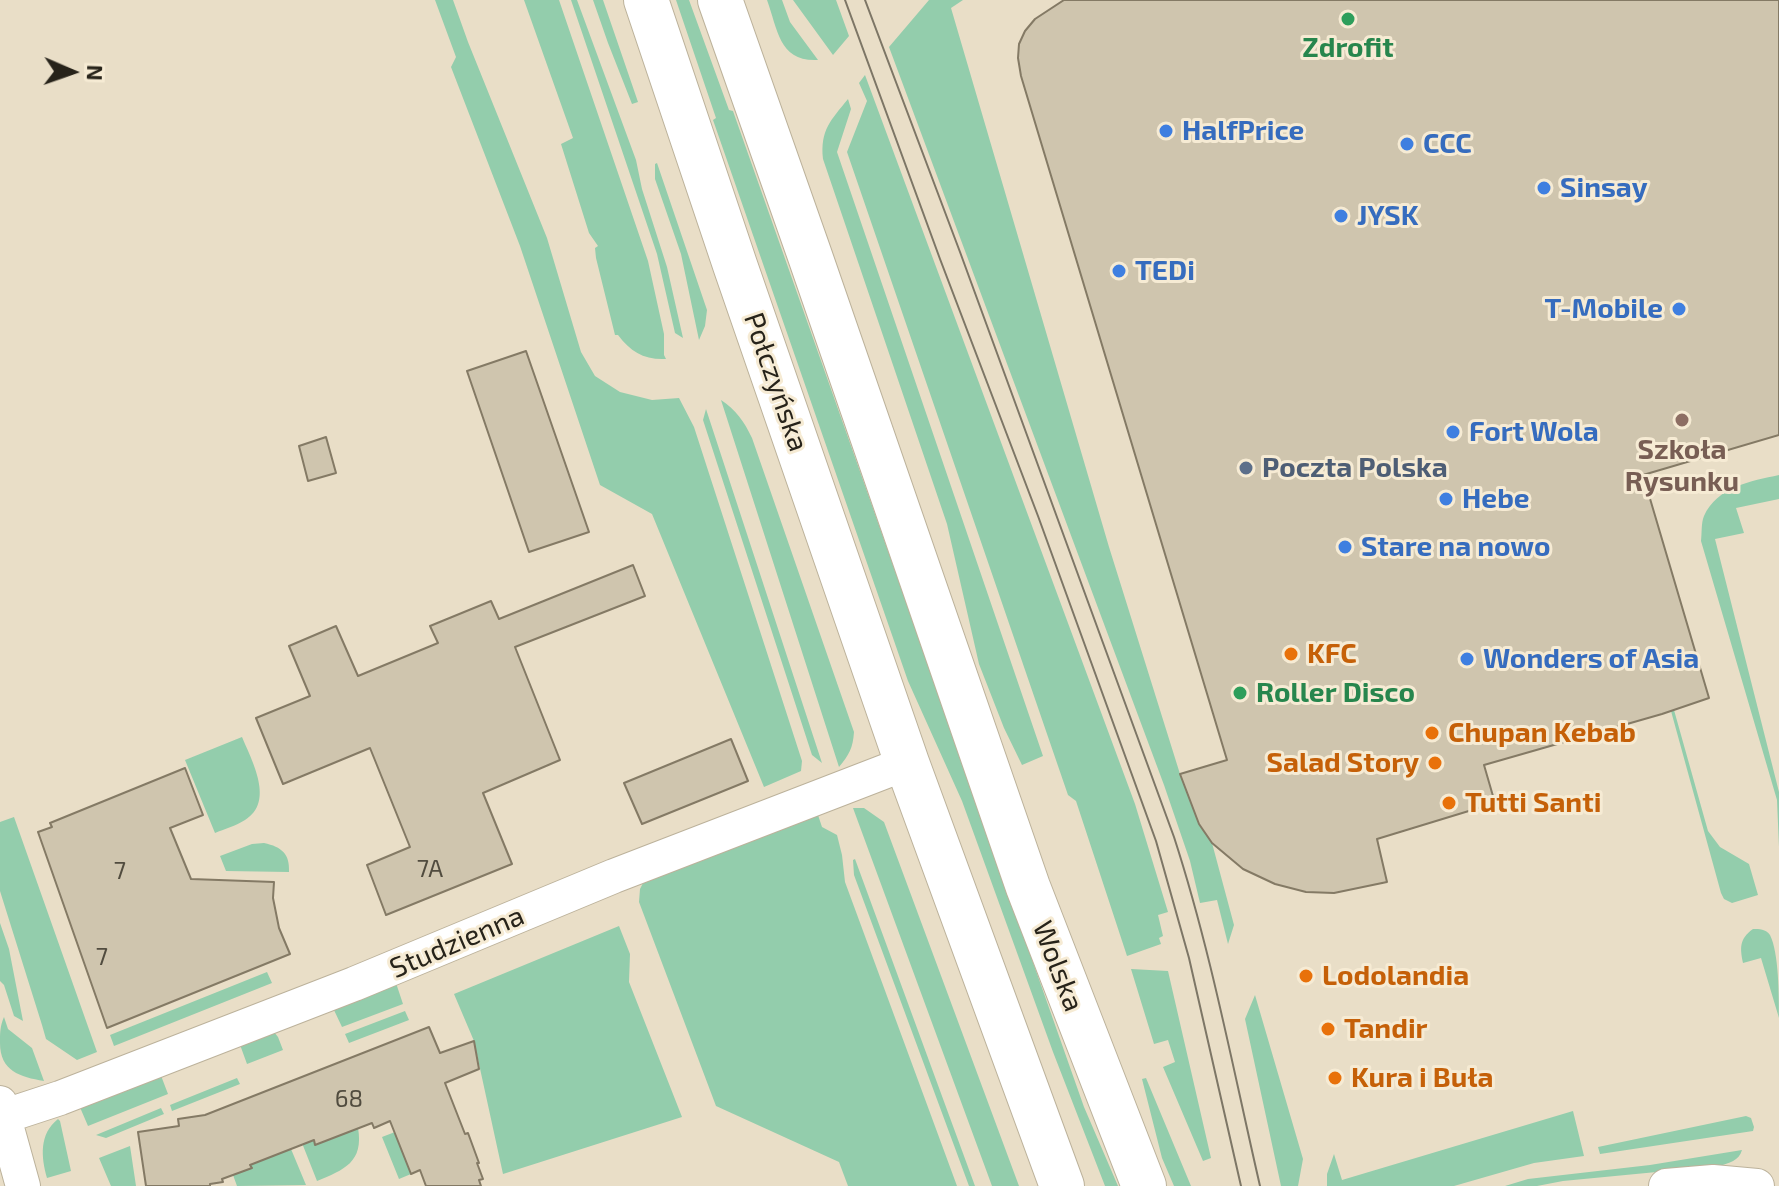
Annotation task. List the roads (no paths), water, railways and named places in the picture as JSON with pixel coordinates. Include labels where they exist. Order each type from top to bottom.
[{"type":"main road","name":"Połczyńska","points":[[646,0],[907,763]]},
{"type":"main road","name":"Wolska","points":[[720,0],[1028,887],[1144,1186]]},
{"type":"main road","points":[[907,763],[1062,1186]]},
{"type":"street","name":"Studzienna","points":[[2,1110],[60,1098],[382,973],[614,876],[907,763]]},
{"type":"street","points":[[2,1110],[23,1186]]},
{"type":"street","points":[[1666,1186],[1713,1182],[1757,1186]]},
{"type":"tram line","points":[[845,0],[1156,841],[1189,958],[1241,1186]]},
{"type":"tram line","points":[[865,0],[1174,837],[1210,967],[1260,1186]]},
{"type":"place","name":"Zdrofit","points":[[1348,19]]},
{"type":"place","name":"HalfPrice","points":[[1166,131]]},
{"type":"place","name":"CCC","points":[[1407,144]]},
{"type":"place","name":"Sinsay","points":[[1544,188]]},
{"type":"place","name":"JYSK","points":[[1341,216]]},
{"type":"place","name":"TEDi","points":[[1119,271]]},
{"type":"place","name":"T-Mobile","points":[[1679,309]]},
{"type":"place","name":"Szkoła Rysunku","points":[[1682,420]]},
{"type":"place","name":"Fort Wola","points":[[1453,432]]},
{"type":"place","name":"Poczta Polska","points":[[1246,468]]},
{"type":"place","name":"Hebe","points":[[1446,499]]},
{"type":"place","name":"Stare na nowo","points":[[1345,547]]},
{"type":"place","name":"KFC","points":[[1291,654]]},
{"type":"place","name":"Wonders of Asia","points":[[1467,659]]},
{"type":"place","name":"Roller Disco","points":[[1240,693]]},
{"type":"place","name":"Chupan Kebab","points":[[1432,733]]},
{"type":"place","name":"Salad Story","points":[[1435,763]]},
{"type":"place","name":"Tutti Santi","points":[[1449,803]]},
{"type":"place","name":"Lodolandia","points":[[1306,976]]},
{"type":"place","name":"Tandir","points":[[1328,1029]]},
{"type":"place","name":"Kura i Buła","points":[[1335,1078]]}]
